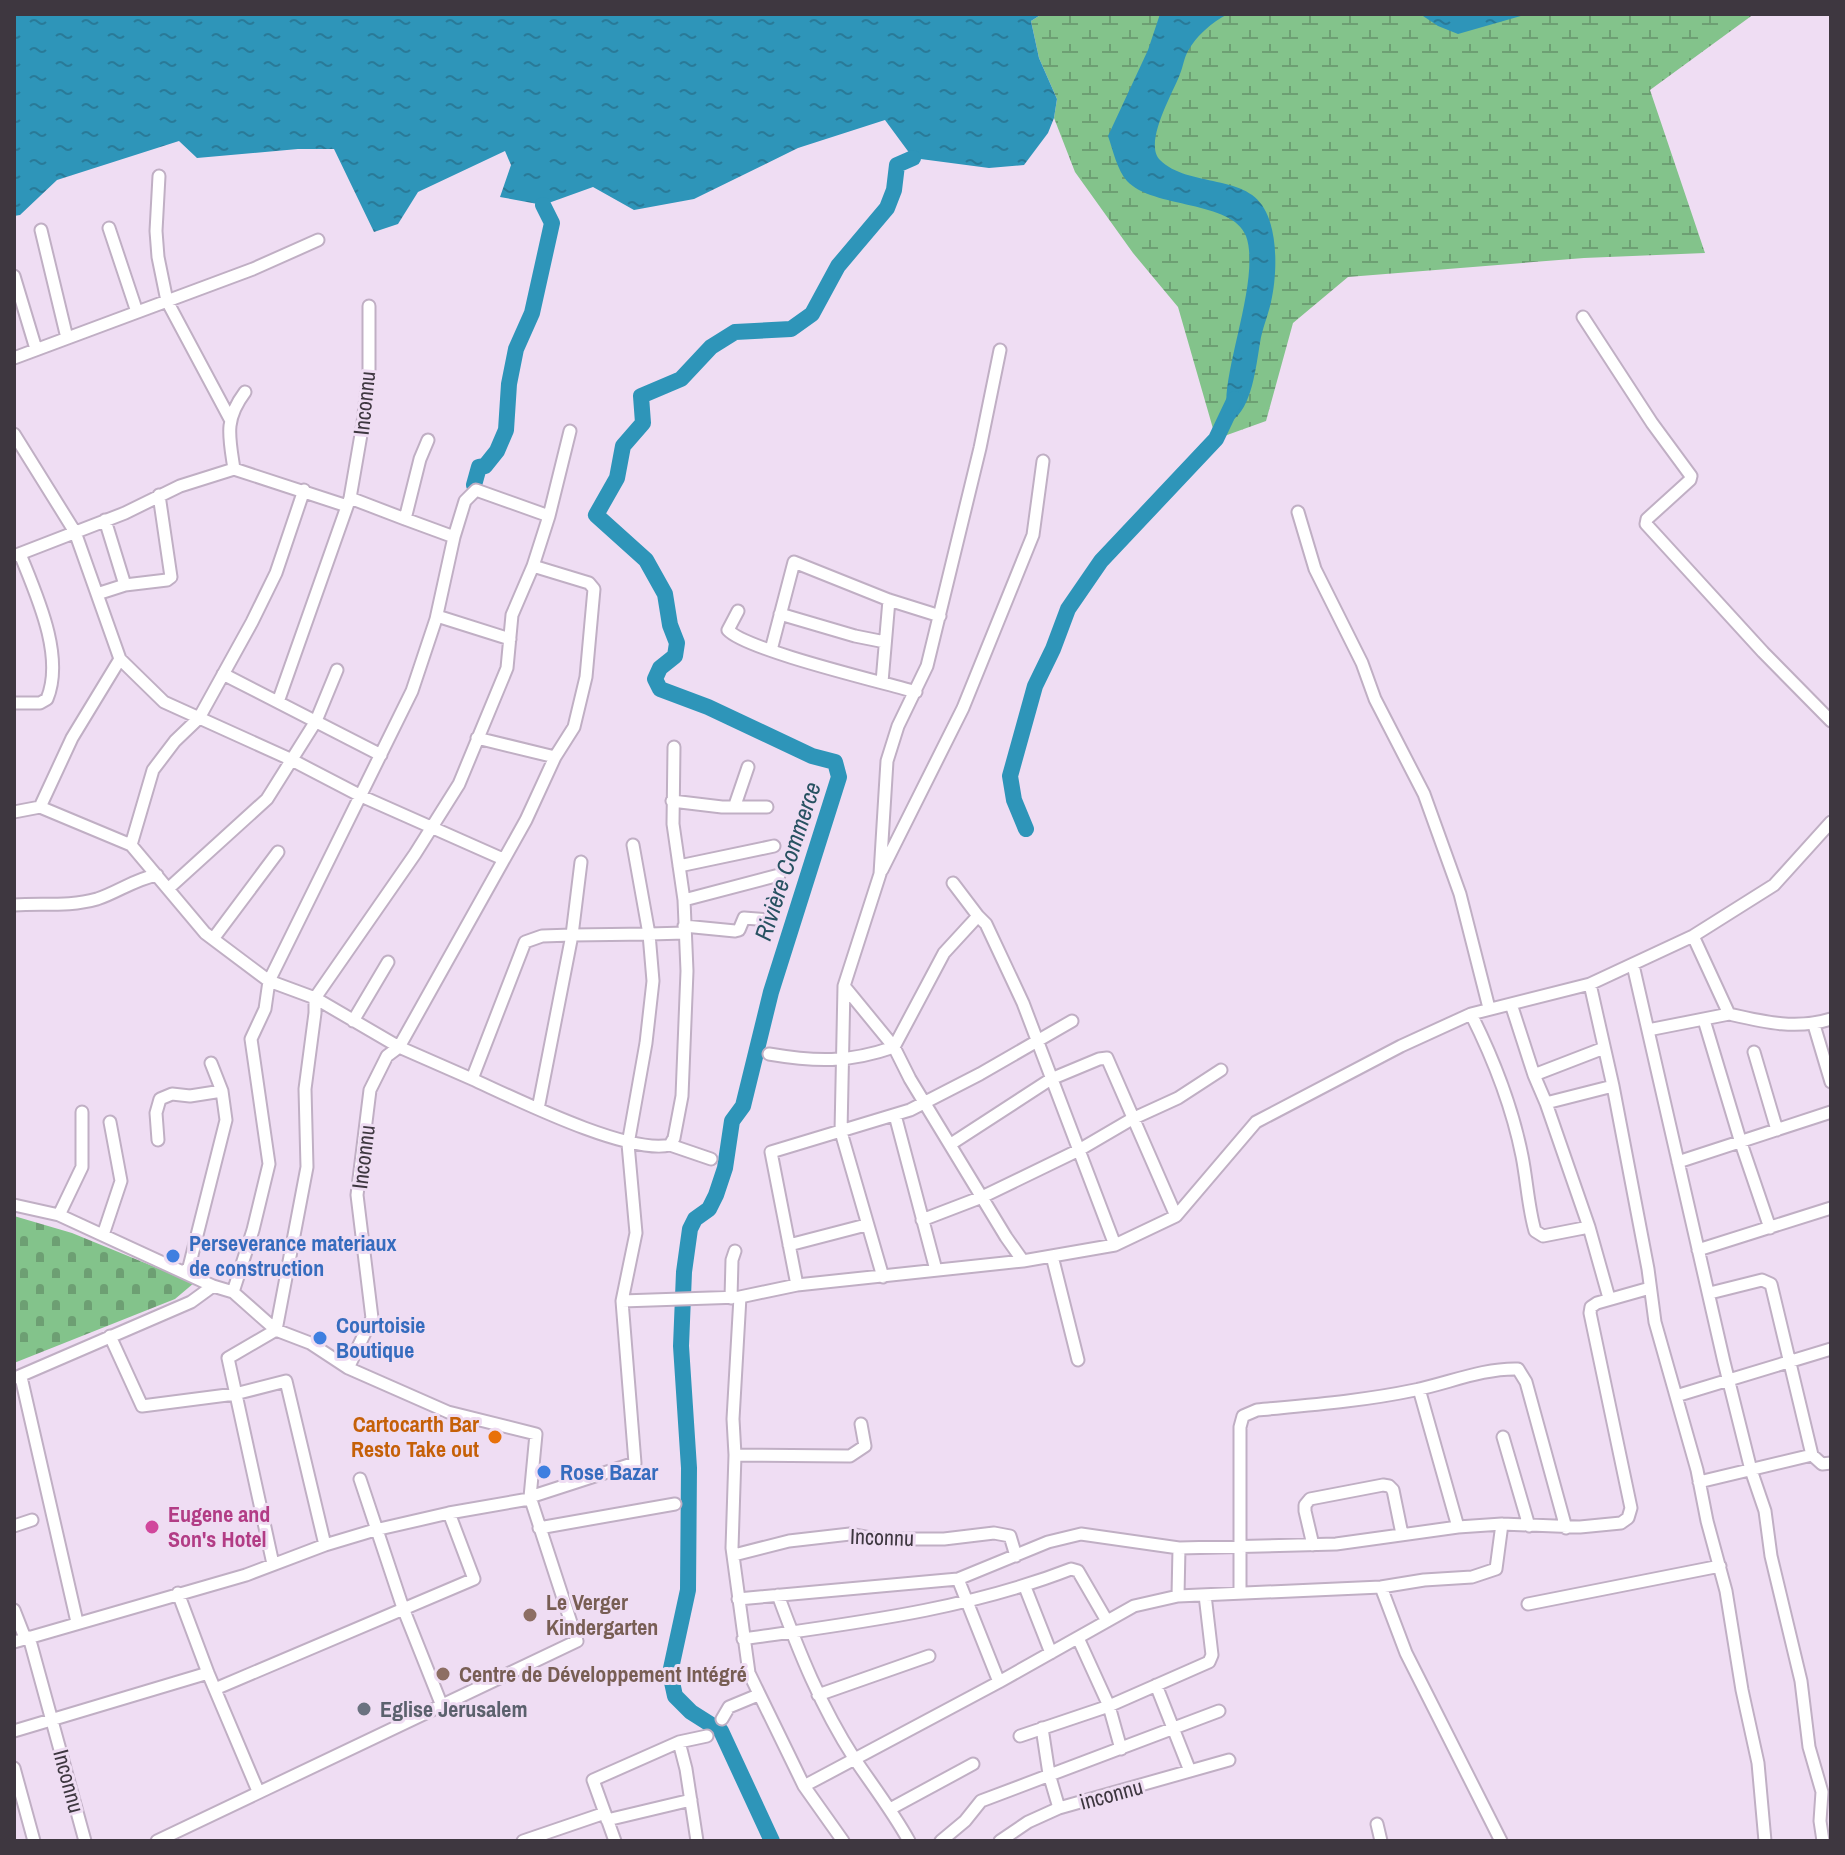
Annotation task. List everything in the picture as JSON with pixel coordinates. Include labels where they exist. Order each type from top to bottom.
[{"type":"street","points":[[159,176],[157,244],[167,301],[230,419]]},
{"type":"street","points":[[109,228],[137,312]]},
{"type":"street","points":[[41,230],[67,338]]},
{"type":"street","points":[[14,358],[253,269],[318,240]]},
{"type":"street","points":[[14,276],[36,349]]},
{"type":"street","name":"Inconnu","points":[[278,702],[349,502],[369,371],[369,306]]},
{"type":"street","points":[[1583,317],[1652,423],[1691,476],[1647,519],[1646,524],[1754,643],[1831,721]]},
{"type":"street","points":[[880,874],[887,761],[898,726],[927,666],[1000,350]]},
{"type":"street","points":[[234,469],[230,419],[234,406],[245,392]]},
{"type":"street","points":[[273,1564],[228,1358],[276,1330],[307,1167],[305,1089],[315,998],[415,854],[459,784],[507,668],[512,615],[533,566],[549,516],[570,431]]},
{"type":"street","points":[[14,434],[75,532],[120,659],[164,702],[290,759],[361,796],[503,859]]},
{"type":"street","points":[[405,519],[428,440]]},
{"type":"street","points":[[883,1277],[841,1132],[844,986],[880,874],[963,708],[1033,535],[1043,461]]},
{"type":"street","points":[[14,703],[40,703],[47,699],[51,679],[48,630],[17,555],[159,495],[234,469],[405,519],[454,537]]},
{"type":"street","points":[[131,845],[153,770],[175,741],[199,718],[223,674],[276,573],[304,490]]},
{"type":"street","points":[[233,1292],[253,1230],[269,1164],[251,1039],[265,1009],[269,981],[412,691],[437,616],[465,501],[476,490],[549,516]]},
{"type":"street","points":[[97,594],[125,585],[171,577],[159,495]]},
{"type":"street","points":[[1298,512],[1315,569],[1362,663],[1375,699],[1424,794],[1460,894],[1489,1008]]},
{"type":"street","points":[[105,520],[125,585]]},
{"type":"street","points":[[771,650],[794,562],[889,600],[940,616]]},
{"type":"street","name":"Inconnu","points":[[348,1368],[372,1318],[357,1195],[370,1090],[387,1056],[399,1047],[526,820],[555,757],[574,727],[581,703],[594,589],[589,583],[533,566]]},
{"type":"street","points":[[882,682],[889,600]]},
{"type":"street","points":[[738,611],[728,630],[733,636],[916,692]]},
{"type":"street","points":[[780,614],[885,642]]},
{"type":"street","points":[[437,616],[510,639]]},
{"type":"street","points":[[40,807],[72,738],[120,659]]},
{"type":"street","points":[[169,888],[267,799],[316,721],[337,670]]},
{"type":"street","points":[[223,674],[381,755]]},
{"type":"street","points":[[477,738],[555,757]]},
{"type":"street","points":[[670,1145],[682,1096],[687,971],[684,900],[672,801],[674,747]]},
{"type":"street","points":[[735,805],[748,767]]},
{"type":"street","points":[[672,801],[722,807],[767,807]]},
{"type":"street","points":[[14,812],[40,807],[131,845],[205,933],[269,981],[315,998],[399,1047],[538,1109],[628,1140],[661,1147],[670,1145],[711,1159]]},
{"type":"street","points":[[622,1301],[730,1298],[797,1285],[1023,1261],[1115,1245],[1176,1216],[1256,1122],[1401,1046],[1471,1014],[1590,984],[1693,936],[1774,885],[1831,822]]},
{"type":"street","points":[[23,1639],[246,1575],[375,1530],[529,1498],[635,1463],[622,1301],[636,1233],[628,1140],[651,997],[649,934],[633,845]]},
{"type":"street","points":[[679,866],[774,846]]},
{"type":"street","points":[[213,939],[278,852]]},
{"type":"street","points":[[538,1109],[572,935],[581,862]]},
{"type":"street","points":[[14,905],[81,903],[157,875]]},
{"type":"street","points":[[684,900],[779,875]]},
{"type":"street","points":[[953,883],[986,924],[1008,969],[1115,1245]]},
{"type":"street","points":[[769,1054],[841,1061],[894,1047],[944,953],[978,916]]},
{"type":"street","points":[[472,1079],[525,942],[542,936],[735,931],[739,930],[744,918],[769,920]]},
{"type":"street","points":[[1693,936],[1729,1014]]},
{"type":"street","points":[[353,1021],[388,962]]},
{"type":"street","points":[[1633,965],[1729,1382],[1751,1470],[1765,1511],[1771,1556],[1801,1681],[1809,1747],[1822,1792],[1820,1821],[1823,1841]]},
{"type":"street","points":[[1590,984],[1613,1086],[1655,1322],[1720,1566],[1758,1763],[1765,1841]]},
{"type":"street","points":[[844,986],[894,1047],[1023,1261]]},
{"type":"street","points":[[1511,1004],[1589,1227],[1609,1298],[1650,1288]]},
{"type":"street","points":[[1471,1014],[1489,1051],[1510,1108],[1535,1231],[1543,1236],[1589,1227]]},
{"type":"street","points":[[1648,1030],[1729,1014],[1776,1024],[1814,1025],[1831,1019]]},
{"type":"street","points":[[1704,1020],[1770,1228]]},
{"type":"street","points":[[797,1285],[771,1152],[925,1103],[1072,1021]]},
{"type":"street","points":[[1814,1025],[1831,1082]]},
{"type":"street","points":[[1534,1075],[1604,1048]]},
{"type":"street","points":[[1754,1052],[1777,1130]]},
{"type":"street","points":[[951,1144],[1051,1079],[1107,1058],[1176,1216]]},
{"type":"street","points":[[185,1271],[189,1267],[226,1120],[222,1091],[211,1063]]},
{"type":"street","points":[[922,1220],[982,1197],[1079,1150],[1132,1119],[1178,1098],[1221,1070]]},
{"type":"street","points":[[1546,1103],[1613,1086]]},
{"type":"street","points":[[158,1140],[157,1104],[164,1096],[222,1091]]},
{"type":"street","points":[[59,1215],[82,1167],[82,1112]]},
{"type":"street","points":[[1678,1162],[1831,1112]]},
{"type":"street","points":[[895,1115],[936,1270]]},
{"type":"street","points":[[103,1235],[121,1181],[110,1122]]},
{"type":"street","points":[[14,1205],[59,1215],[213,1286],[233,1292],[276,1330],[310,1343],[348,1368],[448,1412],[536,1434],[529,1498],[577,1641],[157,1841]]},
{"type":"street","points":[[1698,1250],[1831,1208]]},
{"type":"street","points":[[789,1245],[866,1225]]},
{"type":"street","points":[[735,1251],[730,1298],[735,1455],[734,1555],[749,1673],[804,1786],[843,1841]]},
{"type":"street","points":[[1052,1256],[1078,1360]]},
{"type":"street","points":[[1710,1293],[1767,1280],[1771,1284],[1812,1455],[1822,1464],[1831,1463]]},
{"type":"street","points":[[77,1622],[18,1377],[191,1302],[213,1286]]},
{"type":"street","name":"Inconnu","points":[[738,1599],[958,1579],[1048,1542],[1081,1534],[1179,1548],[1239,1547],[1336,1544],[1502,1524],[1566,1528],[1621,1523],[1630,1514],[1590,1313],[1591,1307],[1609,1298]]},
{"type":"street","points":[[110,1336],[142,1406],[235,1394],[286,1381],[325,1545]]},
{"type":"street","points":[[1676,1396],[1831,1349]]},
{"type":"street","points":[[1240,1593],[1240,1427],[1243,1416],[1257,1410],[1357,1401],[1469,1376],[1518,1369],[1526,1382],[1566,1528]]},
{"type":"street","points":[[1419,1389],[1458,1527]]},
{"type":"street","points":[[735,1455],[850,1456],[865,1446],[861,1424]]},
{"type":"street","points":[[1503,1437],[1529,1526]]},
{"type":"street","points":[[1699,1482],[1812,1455]]},
{"type":"street","points":[[360,1479],[403,1608],[442,1706]]},
{"type":"street","points":[[1313,1545],[1305,1511],[1310,1499],[1383,1485],[1393,1490],[1402,1534]]},
{"type":"street","points":[[539,1528],[675,1504]]},
{"type":"street","points":[[215,1689],[474,1579],[449,1513]]},
{"type":"street","points":[[14,1526],[32,1520]]},
{"type":"street","points":[[804,1786],[1134,1606],[1178,1596],[1381,1587],[1491,1572],[1498,1562],[1502,1524]]},
{"type":"street","name":"Inconnu","points":[[734,1555],[789,1541],[850,1534],[877,1539],[944,1539],[994,1533],[1010,1536],[1016,1556]]},
{"type":"street","points":[[1178,1596],[1179,1548]]},
{"type":"street","points":[[1528,1604],[1720,1566]]},
{"type":"street","points":[[743,1639],[968,1603],[1075,1569],[1107,1621]]},
{"type":"street","points":[[958,1579],[999,1682]]},
{"type":"street","points":[[1025,1587],[1051,1653]]},
{"type":"street","points":[[1381,1587],[1406,1653],[1501,1841]]},
{"type":"street","points":[[178,1593],[258,1791]]},
{"type":"street","points":[[778,1595],[818,1695],[854,1758],[909,1841]]},
{"type":"street","points":[[1020,1736],[1109,1706],[1209,1662],[1205,1595]]},
{"type":"street","name":"Inconnu","points":[[14,1610],[53,1720],[85,1841]]},
{"type":"street","points":[[1078,1638],[1109,1706]]},
{"type":"street","points":[[818,1695],[929,1656]]},
{"type":"street","name":"Inconnu","points":[[14,1731],[208,1673]]},
{"type":"street","points":[[1156,1685],[1190,1771]]},
{"type":"street","points":[[722,1719],[726,1709],[758,1695]]},
{"type":"street","name":"inconnu","points":[[1109,1706],[1121,1749]]},
{"type":"street","name":"inconnu","points":[[941,1841],[981,1801],[1219,1711]]},
{"type":"street","points":[[1042,1728],[1049,1774],[1059,1808]]},
{"type":"street","points":[[615,1841],[593,1780],[679,1742],[707,1736]]},
{"type":"street","points":[[679,1742],[697,1841]]},
{"type":"street","name":"inconnu","points":[[1000,1841],[1028,1822],[1059,1808],[1229,1760]]},
{"type":"street","points":[[890,1809],[973,1764]]},
{"type":"street","points":[[14,1768],[34,1841]]},
{"type":"street","points":[[523,1841],[606,1817],[691,1800]]},
{"type":"street","points":[[14,1820],[27,1817]]},
{"type":"street","points":[[1377,1824],[1381,1841]]},
{"type":"street","points":[[954,1830],[962,1841]]},
{"type":"green space","points":[[1042,14],[1754,14],[1650,90],[1705,253],[1584,258],[1348,277],[1293,323],[1266,421],[1216,439],[1178,307],[1133,253],[1075,172],[1054,118],[1057,99],[1039,58],[1031,21]]},
{"type":"green space","points":[[14,1216],[72,1233],[194,1283],[175,1299],[14,1363]]},
{"type":"water","points":[[14,14],[1042,14],[1031,21],[1039,58],[1057,99],[1048,133],[1024,165],[989,168],[913,158],[885,120],[798,148],[694,199],[634,210],[593,187],[543,205],[500,197],[511,165],[505,151],[418,192],[398,224],[374,232],[334,149],[197,158],[179,141],[57,180],[20,215],[14,216]]},
{"type":"water","points":[[1160,14],[1228,14],[1205,30],[1188,51],[1157,130],[1156,152],[1160,160],[1172,169],[1246,191],[1258,200],[1266,212],[1273,233],[1274,280],[1255,375],[1244,407],[1231,421],[1227,408],[1227,388],[1248,281],[1246,236],[1238,224],[1225,216],[1139,190],[1127,181],[1121,171],[1108,136],[1148,50]]},
{"type":"water","points":[[1420,14],[1528,14],[1458,34]]},
{"type":"waterway","name":"Rivière Commerce","points":[[772,1841],[721,1731],[691,1712],[675,1696],[670,1673],[688,1590],[689,1468],[681,1346],[684,1272],[690,1229],[695,1219],[709,1209],[725,1168],[732,1121],[743,1106],[771,992],[839,777],[835,762],[812,756],[708,707],[660,689],[655,679],[660,668],[675,656],[677,643],[670,625],[665,594],[646,560],[596,515],[617,478],[623,446],[643,423],[641,396],[681,379],[711,347],[735,332],[791,329],[812,314],[838,266],[887,208],[894,190],[897,165],[913,158]]},
{"type":"waterway","name":"Rivière Commerce","points":[[474,485],[479,467],[485,466],[497,451],[506,430],[509,384],[516,349],[532,313],[552,223],[543,205]]},
{"type":"waterway","points":[[1026,829],[1014,800],[1010,776],[1035,686],[1068,609],[1101,561],[1216,439],[1235,399]]},
{"type":"place","name":"Perseverance materiaux de construction","points":[[173,1256]]},
{"type":"place","name":"Courtoisie Boutique","points":[[320,1338]]},
{"type":"place","name":"Cartocarth Bar Resto Take out","points":[[495,1437]]},
{"type":"place","name":"Rose Bazar","points":[[544,1472]]},
{"type":"place","name":"Eugene and Son's Hotel","points":[[152,1527]]},
{"type":"place","name":"Le Verger Kindergarten","points":[[530,1615]]},
{"type":"place","name":"Centre de Développement Intégré","points":[[443,1674]]},
{"type":"place","name":"Eglise Jerusalem","points":[[364,1709]]}]
